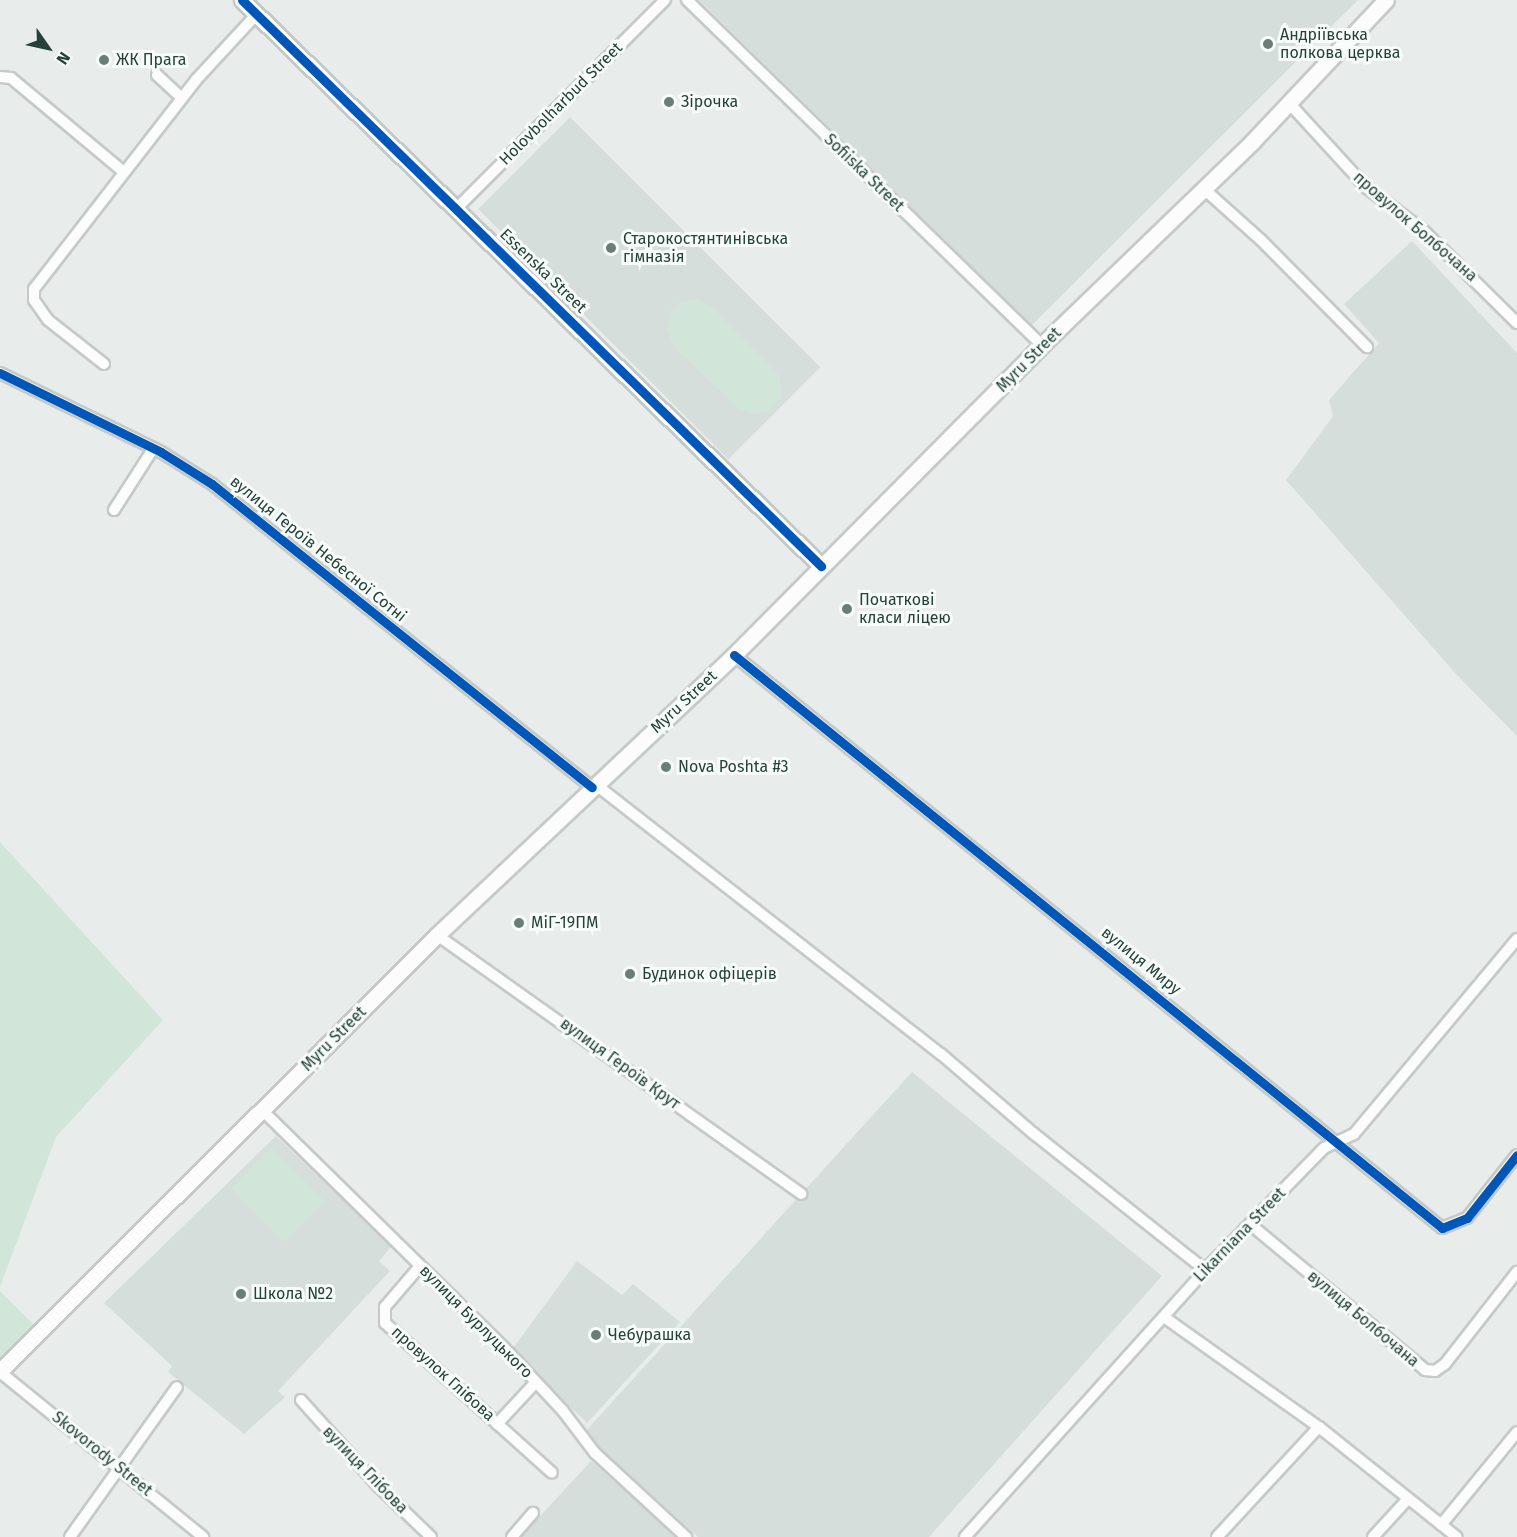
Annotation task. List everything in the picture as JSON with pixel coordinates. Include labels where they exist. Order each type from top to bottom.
[{"type":"main road","name":"Essenska Street","points":[[242,0],[821,566]]},
{"type":"main road","name":"Myru Street","points":[[0,1372],[437,935],[734,655],[1042,345],[1204,189],[1386,0]]},
{"type":"street","name":"Holovbolharbud Street","points":[[457,208],[665,0]]},
{"type":"street","name":"Sofiiska Street","points":[[687,0],[1042,345]]},
{"type":"street","points":[[104,364],[48,320],[32,294],[182,98],[257,14]]},
{"type":"street","points":[[157,75],[182,98]]},
{"type":"street","points":[[0,77],[11,78],[124,172]]},
{"type":"street","name":"провулок Болбочана","points":[[1289,103],[1367,188],[1424,231],[1517,323]]},
{"type":"street","points":[[1204,189],[1261,240],[1367,347]]},
{"type":"street","name":"вулиця Героїв Небесної Сотні","points":[[0,373],[153,449],[212,484],[594,786],[941,1054],[1033,1133],[1205,1270]]},
{"type":"street","points":[[114,510],[153,449]]},
{"type":"street","name":"вулиця Миру","points":[[734,655],[1339,1141],[1442,1228],[1467,1218],[1517,1155]]},
{"type":"street","name":"вулиця Героїв Крут","points":[[437,935],[801,1194]]},
{"type":"street","name":"Likarniana Street","points":[[965,1537],[1205,1270],[1324,1148],[1354,1134],[1517,939]]},
{"type":"street","name":"вулиця Бурлуцького","points":[[263,1111],[536,1382],[595,1453],[686,1537]]},
{"type":"street","name":"вулиця Болбочана","points":[[1250,1224],[1425,1370],[1435,1371],[1445,1364],[1517,1272]]},
{"type":"street","name":"провулок Глібова","points":[[420,1266],[385,1307],[386,1323],[552,1473]]},
{"type":"street","points":[[1164,1317],[1319,1427],[1457,1537]]},
{"type":"street","name":"Skovorody Street","points":[[0,1372],[203,1537]]},
{"type":"street","points":[[497,1424],[536,1382]]},
{"type":"street","points":[[70,1537],[117,1466],[177,1387]]},
{"type":"street","name":"вулиця Глібова","points":[[301,1400],[379,1487],[431,1537]]},
{"type":"street","points":[[1216,1537],[1319,1427]]},
{"type":"street","points":[[1441,1525],[1517,1432]]},
{"type":"street","points":[[1373,1537],[1408,1499]]},
{"type":"street","points":[[512,1537],[533,1513]]},
{"type":"shaded area","points":[[699,0],[1358,0],[1032,325]]},
{"type":"shaded area","name":"Старокостянтинівська гімназія","points":[[570,117],[820,367],[728,459],[478,209]]},
{"type":"shaded area","points":[[1412,241],[1517,353],[1517,736],[1456,674],[1286,480],[1333,416],[1329,400],[1379,343],[1344,304]]},
{"type":"shaded area","points":[[912,1072],[1162,1276],[929,1537],[698,1537],[584,1433]]},
{"type":"shaded area","name":"Школа №2","points":[[276,1136],[391,1247],[379,1261],[390,1271],[278,1391],[285,1397],[244,1434],[168,1372],[172,1366],[104,1303]]},
{"type":"shaded area","name":"Чебурашка","points":[[577,1261],[622,1295],[633,1284],[680,1322],[587,1423],[511,1351]]},
{"type":"shaded area","points":[[591,1461],[633,1498],[675,1537],[521,1537]]},
{"type":"green space","points":[[696,299],[712,307],[780,377],[781,398],[768,412],[755,414],[739,409],[675,348],[667,329],[670,311],[680,302]]},
{"type":"green space","points":[[0,842],[163,1020],[56,1137],[0,1287]]},
{"type":"green space","points":[[271,1148],[325,1202],[284,1242],[231,1188]]},
{"type":"green space","points":[[0,1291],[34,1325],[0,1362]]},
{"type":"cycle path","points":[[242,0],[821,566]]},
{"type":"cycle path","points":[[0,373],[161,452],[212,484],[592,787]]},
{"type":"cycle path","points":[[734,655],[1442,1228],[1467,1218],[1517,1155]]},
{"type":"place","name":"Андріївська полкова церква","points":[[1268,44]]},
{"type":"place","name":"ЖК Прага","points":[[104,60]]},
{"type":"place","name":"Зірочка","points":[[669,102]]},
{"type":"place","name":"Старокостянтинівська гімназія","points":[[611,248]]},
{"type":"place","name":"Початкові класи ліцею","points":[[847,609]]},
{"type":"place","name":"Nova Poshta #3","points":[[666,767]]},
{"type":"place","name":"МіГ-19ПМ","points":[[519,923]]},
{"type":"place","name":"Будинок офіцерів","points":[[630,974]]},
{"type":"place","name":"Школа №2","points":[[241,1294]]},
{"type":"place","name":"Чебурашка","points":[[596,1335]]}]
